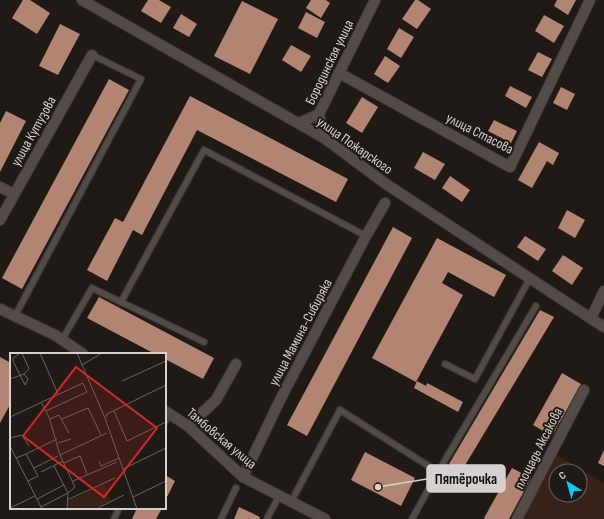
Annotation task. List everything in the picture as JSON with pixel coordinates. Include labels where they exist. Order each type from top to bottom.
[{"type":"street","name":"улица Пожарского","points":[[82,0],[324,138],[386,184],[604,327]]},
{"type":"street","name":"Бородинская улица","points":[[324,138],[318,114],[375,0]]},
{"type":"street","name":"улица Стасова","points":[[339,73],[510,167],[590,0]]},
{"type":"street","name":"улица Кутузова","points":[[0,220],[92,55]]},
{"type":"street","points":[[299,124],[318,114]]},
{"type":"street","points":[[0,187],[14,194]]},
{"type":"street","name":"улица Мамина-Сибиряка","points":[[243,477],[282,396],[366,236],[385,203]]},
{"type":"street","points":[[591,318],[604,291]]},
{"type":"street","points":[[0,309],[55,335],[82,353]]},
{"type":"street","points":[[188,426],[216,400],[236,364]]},
{"type":"street","name":"площадь Аксакова","points":[[517,519],[584,390]]},
{"type":"street","name":"Тамбовская улица","points":[[166,415],[188,426],[243,477],[325,519]]},
{"type":"lane","points":[[15,316],[141,79],[92,55]]},
{"type":"lane","points":[[121,302],[204,150],[366,236]]},
{"type":"lane","points":[[445,364],[475,379],[530,278]]},
{"type":"lane","points":[[62,340],[92,288],[204,342]]},
{"type":"lane","points":[[412,519],[536,306]]},
{"type":"lane","points":[[291,502],[340,410],[438,472]]},
{"type":"lane","points":[[221,519],[236,488]]},
{"type":"lane","points":[[267,519],[279,496]]},
{"type":"lane","points":[[114,519],[119,509]]},
{"type":"shaded area","points":[[555,454],[570,463],[550,463]]},
{"type":"shaded area","points":[[548,468],[548,503],[588,503],[588,474],[604,483],[604,519],[522,519]]},
{"type":"building","points":[[23,0],[30,0],[50,13],[37,34],[12,18]]},
{"type":"building","points":[[148,0],[159,0],[171,7],[161,23],[141,11]]},
{"type":"building","points":[[311,0],[326,0],[330,3],[321,18],[306,8]]},
{"type":"building","points":[[415,0],[418,0],[431,9],[417,29],[402,19]]},
{"type":"building","points":[[557,0],[576,0],[568,15],[554,6]]},
{"type":"building","points":[[242,1],[278,19],[250,74],[214,56]]},
{"type":"building","points":[[306,12],[325,22],[317,38],[298,28]]},
{"type":"building","points":[[181,14],[197,24],[189,37],[173,28]]},
{"type":"building","points":[[544,15],[564,26],[554,43],[535,31]]},
{"type":"building","points":[[60,24],[80,34],[58,75],[39,66]]},
{"type":"building","points":[[399,28],[414,37],[401,58],[387,49]]},
{"type":"building","points":[[291,45],[311,56],[301,72],[282,60]]},
{"type":"building","points":[[538,52],[552,59],[542,77],[528,70]]},
{"type":"building","points":[[385,56],[400,66],[388,83],[374,74]]},
{"type":"building","points":[[109,79],[129,90],[22,289],[2,278]]},
{"type":"building","points":[[510,86],[532,97],[526,108],[505,96]]},
{"type":"building","points":[[561,87],[575,94],[567,110],[553,103]]},
{"type":"building","points":[[190,96],[348,179],[336,202],[197,130],[142,235],[133,230],[107,281],[87,270],[115,218],[123,222]]},
{"type":"building","points":[[362,97],[378,107],[362,133],[346,123]]},
{"type":"building","points":[[6,111],[26,121],[0,172],[0,123]]},
{"type":"building","points":[[494,120],[517,131],[511,143],[488,131]]},
{"type":"building","points":[[539,142],[559,153],[553,165],[547,161],[532,188],[518,180]]},
{"type":"building","points":[[423,152],[445,164],[435,180],[414,168]]},
{"type":"building","points":[[450,176],[470,190],[462,202],[442,188]]},
{"type":"building","points":[[567,210],[585,220],[575,238],[558,228]]},
{"type":"building","points":[[393,227],[412,238],[307,436],[287,425]]},
{"type":"building","points":[[525,236],[546,249],[538,261],[517,247]]},
{"type":"building","points":[[437,238],[506,275],[494,297],[448,272],[442,283],[463,295],[416,382],[372,358]]},
{"type":"building","points":[[563,255],[583,268],[572,285],[552,271]]},
{"type":"building","points":[[99,297],[214,358],[203,379],[166,360],[166,353],[153,353],[87,318]]},
{"type":"building","points":[[540,310],[554,317],[461,472],[449,464]]},
{"type":"building","points":[[0,357],[10,362],[10,405],[0,423]]},
{"type":"building","points":[[562,373],[581,384],[552,436],[533,425]]},
{"type":"building","points":[[417,381],[426,386],[427,383],[463,402],[458,412],[414,388]]},
{"type":"building","points":[[604,450],[604,466],[598,463]]},
{"type":"building","points":[[365,452],[415,478],[401,506],[351,480]]},
{"type":"building","points":[[512,468],[531,478],[509,519],[485,519],[484,518]]},
{"type":"building","points":[[166,476],[175,481],[166,499]]},
{"type":"building","points":[[239,507],[260,517],[259,519],[234,519]]},
{"type":"building","points":[[137,509],[161,509],[156,519],[132,519]]},
{"type":"place","name":"Пятёрочка","points":[[378,487]]}]
